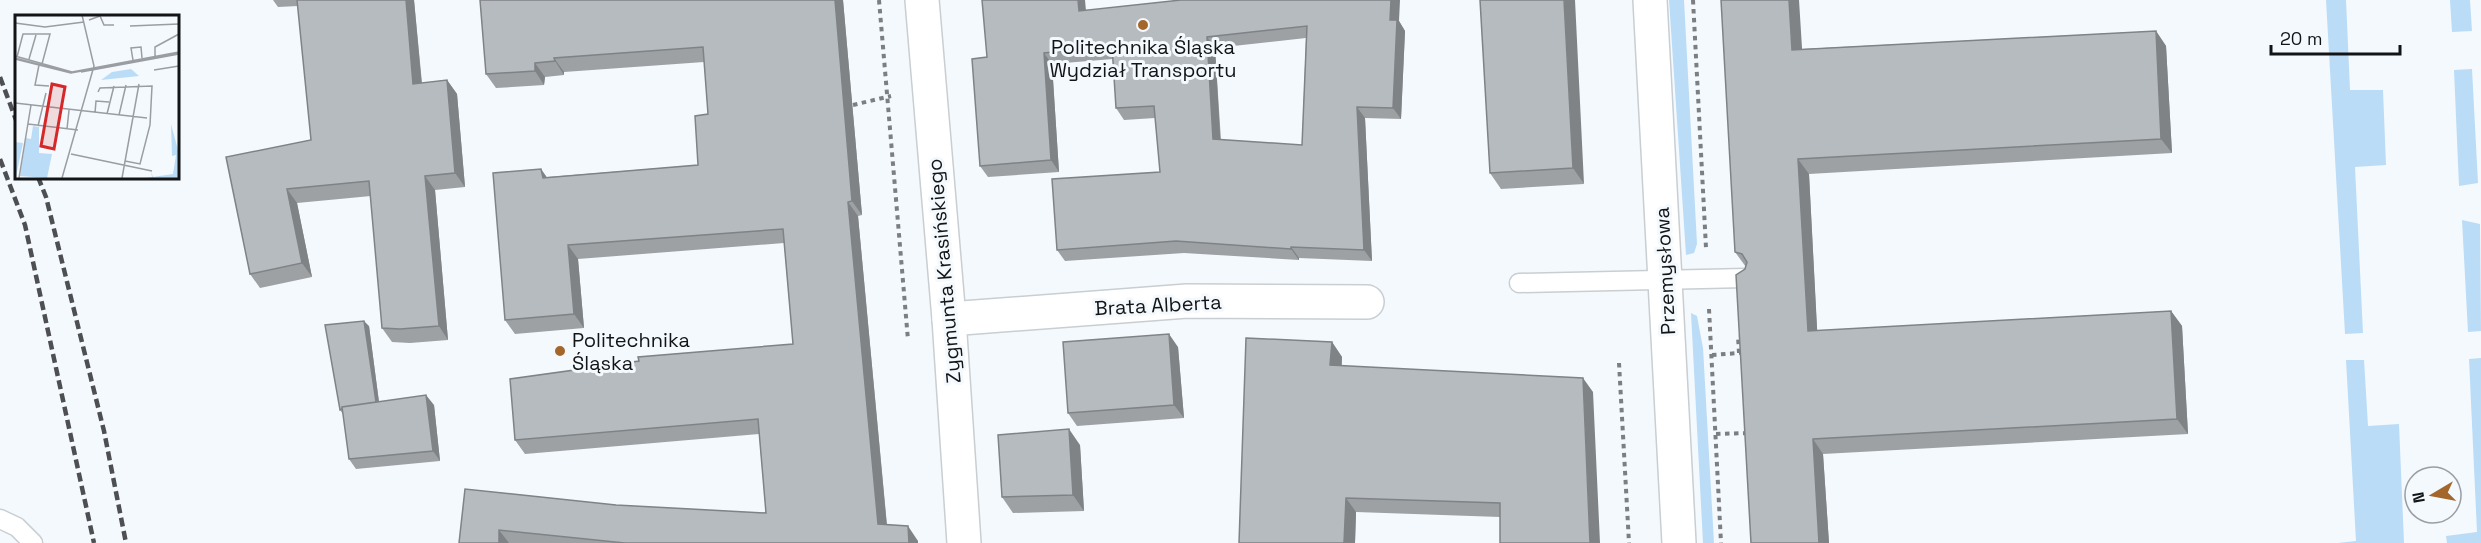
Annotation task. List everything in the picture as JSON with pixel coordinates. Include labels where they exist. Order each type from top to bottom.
[{"type":"street","name":"Zygmunta Krasińskiego","points":[[922,0],[949,319],[964,543]]},
{"type":"street","name":"Przemysłowa","points":[[1650,0],[1679,543]]},
{"type":"street","name":"Brata Alberta","points":[[949,319],[1187,301],[1367,302]]},
{"type":"lane","points":[[1519,283],[1746,278]]},
{"type":"lane","points":[[0,519],[17,527],[33,543]]},
{"type":"path","points":[[879,0],[909,344]]},
{"type":"path","points":[[853,105],[887,97]]},
{"type":"path","points":[[1712,355],[1739,353],[1738,336],[1749,335]]},
{"type":"path","points":[[1619,363],[1629,543]]},
{"type":"path","points":[[1716,434],[1755,432]]},
{"type":"path","points":[[1748,433],[1749,444]]},
{"type":"shaded area","points":[[1669,0],[1684,0],[1697,244],[1694,253],[1686,255]]},
{"type":"shaded area","points":[[2326,0],[2346,0],[2350,90],[2383,90],[2386,165],[2355,167],[2363,333],[2345,334]]},
{"type":"shaded area","points":[[2450,0],[2470,0],[2472,31],[2452,32]]},
{"type":"shaded area","points":[[2472,69],[2478,183],[2459,186],[2454,70]]},
{"type":"shaded area","points":[[2462,220],[2480,224],[2481,331],[2468,332]]},
{"type":"shaded area","points":[[1691,313],[1697,316],[1703,348],[1714,543],[1703,543]]},
{"type":"shaded area","points":[[2481,358],[2481,543],[2447,543],[2446,536],[2477,532],[2469,359]]},
{"type":"shaded area","points":[[2346,360],[2364,360],[2368,426],[2399,424],[2404,543],[2338,543],[2356,541]]},
{"type":"building","points":[[297,0],[406,0],[413,84],[447,80],[455,173],[425,176],[439,326],[382,328],[369,181],[287,189],[302,263],[250,274],[226,157],[311,140]]},
{"type":"building","name":"Politechnika Śląska","points":[[480,0],[835,0],[852,201],[848,202],[878,524],[908,526],[909,543],[625,543],[499,530],[499,543],[459,543],[465,489],[616,505],[766,513],[758,419],[515,440],[510,379],[639,361],[638,357],[793,344],[783,229],[568,245],[574,314],[505,320],[493,173],[541,169],[543,178],[698,165],[695,116],[708,114],[703,47],[554,58],[555,61],[535,63],[535,71],[486,74]]},
{"type":"building","points":[[982,0],[1078,0],[1079,11],[1181,0],[1391,0],[1390,20],[1397,20],[1393,108],[1357,107],[1364,250],[1291,247],[1291,249],[1176,241],[1057,250],[1052,179],[1160,172],[1154,106],[1116,108],[1112,46],[1044,53],[1051,160],[980,166],[972,59],[987,57]],"holes":[[[1307,26],[1302,145],[1213,139],[1207,37]]]},
{"type":"building","points":[[1480,0],[1564,0],[1573,168],[1490,173]]},
{"type":"building","points":[[1721,0],[1789,0],[1792,50],[2156,31],[2161,139],[1798,159],[1808,331],[2171,311],[2177,419],[1813,439],[1819,543],[1751,543],[1736,275],[1745,269],[1747,262],[1742,254],[1735,252]]},
{"type":"building","points":[[364,321],[376,402],[342,407],[340,410],[325,325]]},
{"type":"building","points":[[1169,334],[1174,405],[1068,413],[1063,342]]},
{"type":"building","points":[[1246,338],[1332,342],[1330,365],[1583,378],[1590,543],[1500,543],[1500,503],[1346,498],[1344,543],[1239,543]]},
{"type":"building","points":[[426,395],[433,451],[349,459],[342,407]]},
{"type":"building","points":[[1069,429],[1073,495],[1002,497],[998,435]]},
{"type":"railway","points":[[0,77],[15,117]]},
{"type":"railway","points":[[0,159],[25,225],[94,543]]},
{"type":"railway","points":[[38,178],[46,197],[104,431],[126,543]]},
{"type":"place","name":"Politechnika Śląska Wydział Transportu","points":[[1143,25]]},
{"type":"place","name":"Politechnika Śląska","points":[[560,351]]}]
